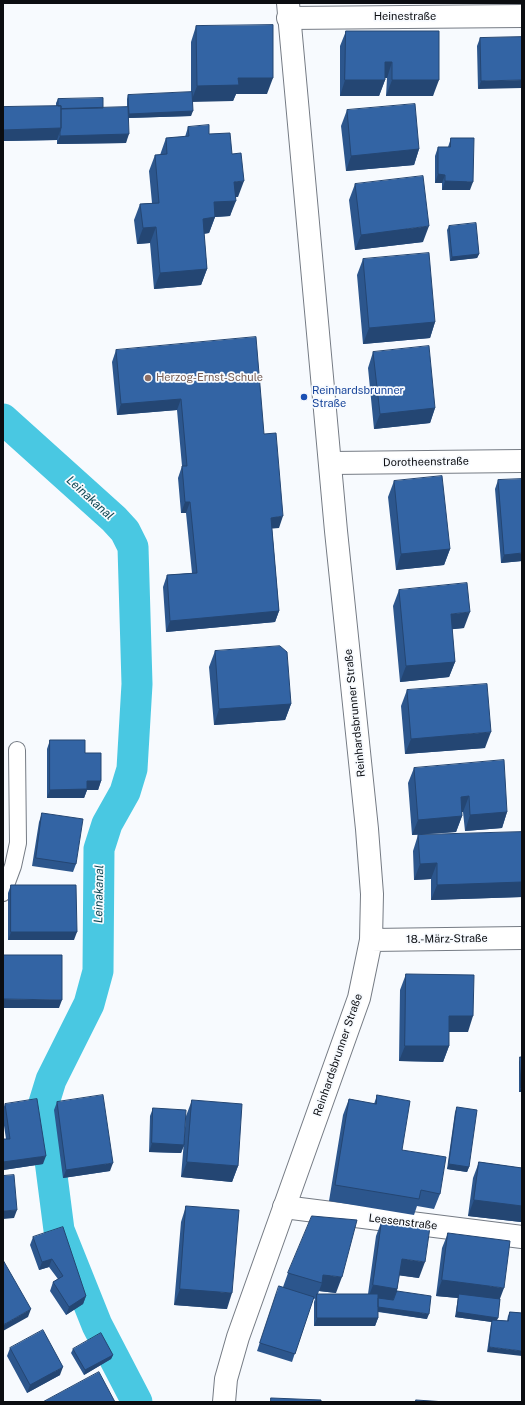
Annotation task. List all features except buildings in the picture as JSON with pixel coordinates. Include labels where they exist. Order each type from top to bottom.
[{"type":"street","name":"Heinestraße","points":[[288,10],[522,16]]},
{"type":"street","name":"Reinhardsbrunner Straße","points":[[224,1402],[226,1379],[238,1337],[359,998],[371,940],[372,894],[368,837],[288,10]]},
{"type":"street","name":"Dorotheenstraße","points":[[331,463],[522,461]]},
{"type":"street","name":"18.-März-Straße","points":[[371,940],[522,938]]},
{"type":"street","name":"Leesenstraße","points":[[284,1207],[522,1237]]},
{"type":"lane","points":[[3,893],[18,843],[16,750]]},
{"type":"waterway","name":"Leinakanal","points":[[3,419],[114,519],[125,531],[133,547],[137,684],[132,769],[125,792],[107,824],[99,849],[98,971],[89,1004],[51,1080],[43,1106],[59,1230],[97,1325],[137,1402]]},
{"type":"place","name":"Herzog-Ernst-Schule","points":[[148,378]]},
{"type":"place","name":"Reinhardsbrunner Straße","points":[[304,397]]}]
